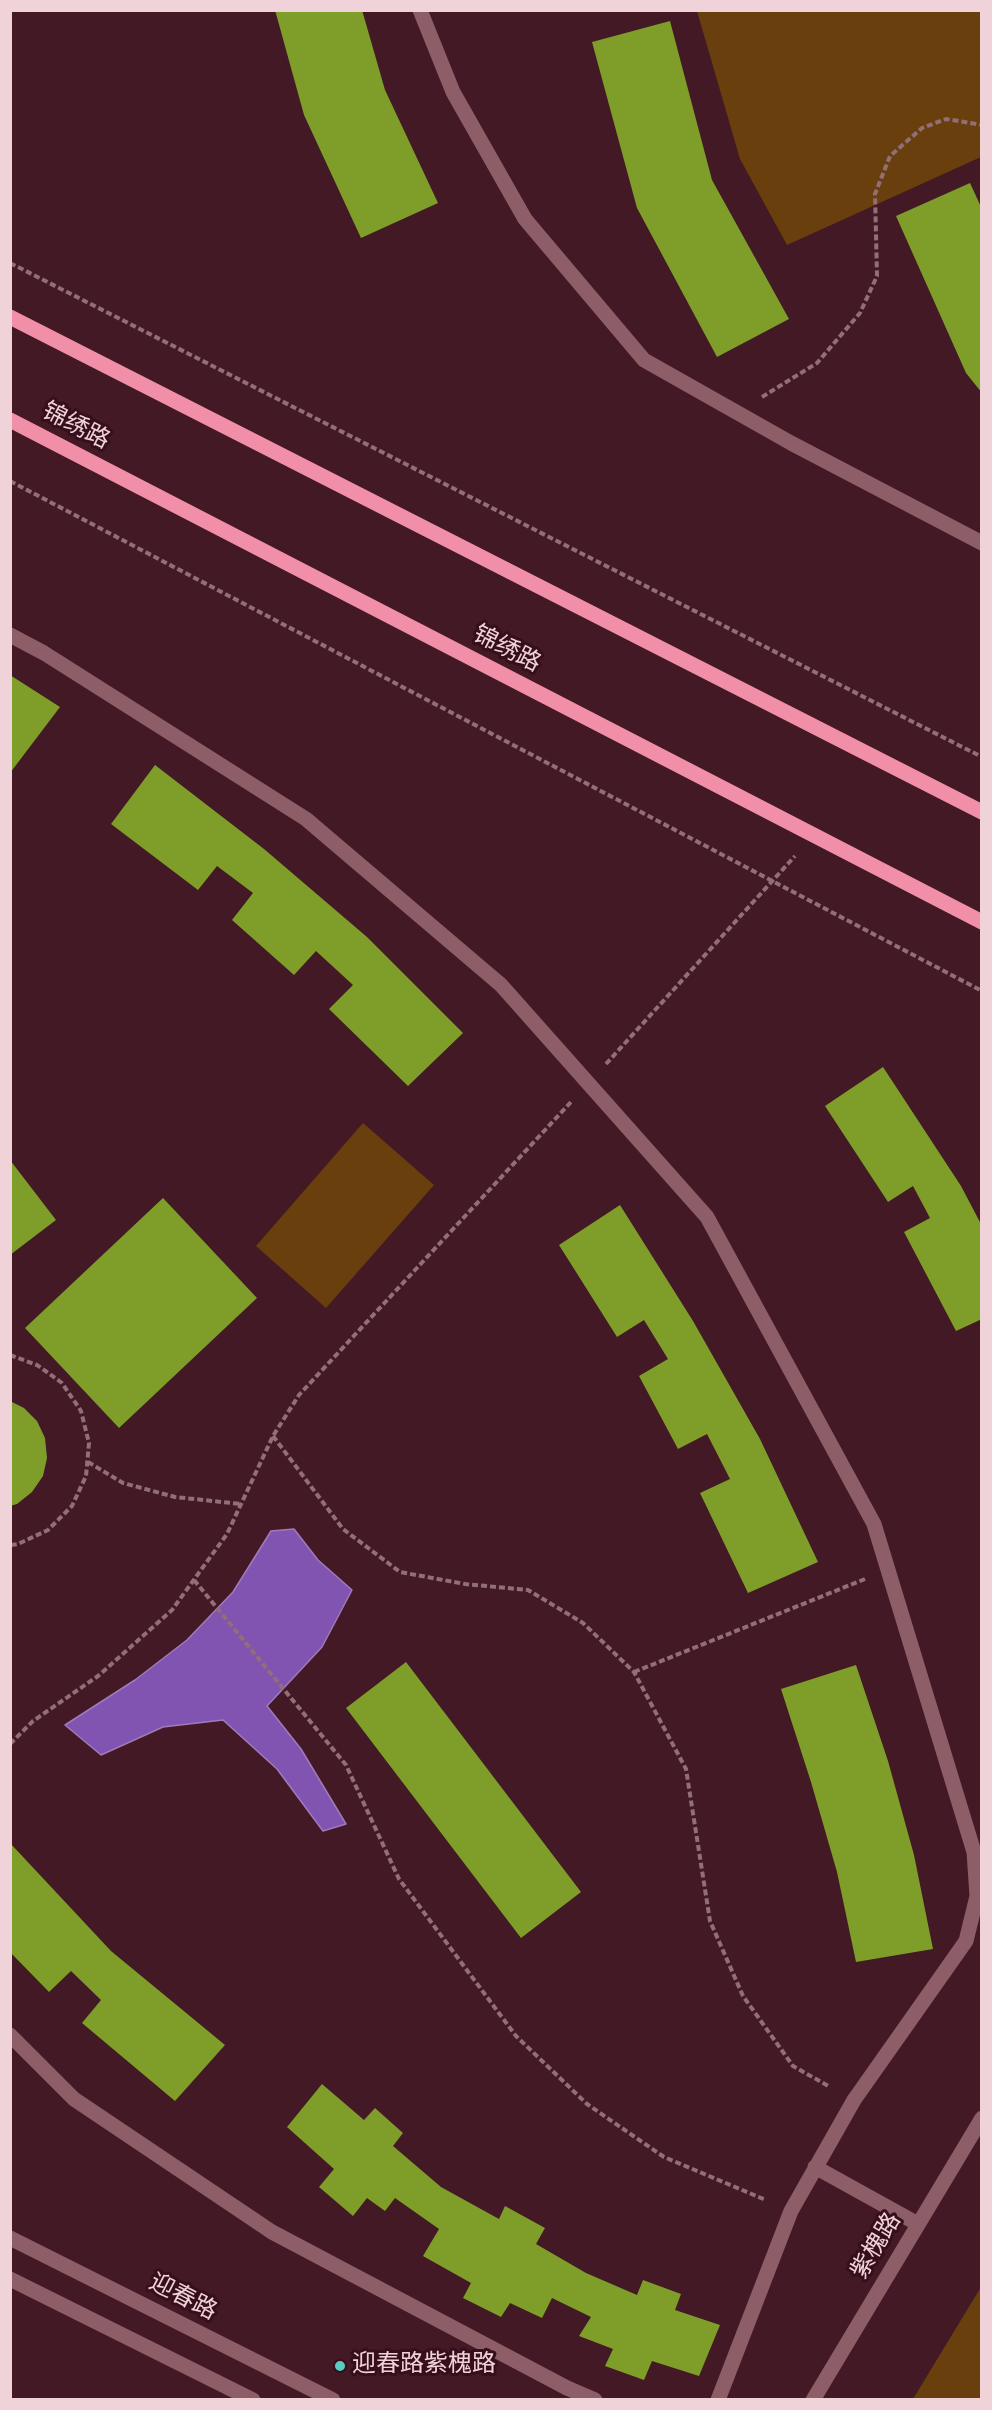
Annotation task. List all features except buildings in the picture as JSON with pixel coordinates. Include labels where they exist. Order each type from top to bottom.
[{"type":"main road","points":[[10,316],[981,813]]},
{"type":"main road","name":"锦绣路","points":[[10,420],[981,922]]},
{"type":"street","points":[[420,10],[453,92],[525,219],[644,360],[737,413],[981,543]]},
{"type":"street","points":[[10,635],[44,653],[306,819],[501,985],[707,1217],[874,1524],[974,1852],[977,1896],[966,1941],[854,2100],[791,2211],[718,2400]]},
{"type":"street","points":[[10,2035],[74,2099],[272,2232],[567,2388],[595,2400]]},
{"type":"street","name":"紫槐路","points":[[813,2400],[981,2118]]},
{"type":"street","points":[[815,2167],[918,2224]]},
{"type":"street","name":"迎春路","points":[[10,2238],[333,2400]]},
{"type":"street","points":[[10,2279],[253,2400]]},
{"type":"path","points":[[737,413],[817,363],[860,314],[877,276],[875,194],[890,156],[922,128],[946,119],[981,125]]},
{"type":"path","points":[[10,263],[981,757]]},
{"type":"path","points":[[10,481],[981,991]]},
{"type":"path","points":[[10,1744],[33,1721],[98,1676],[172,1610],[227,1534],[273,1436],[299,1395],[589,1083],[813,835]]},
{"type":"path","points":[[10,1355],[38,1365],[62,1383],[81,1411],[89,1443],[86,1476],[72,1506],[48,1530],[18,1544],[10,1545]]},
{"type":"path","points":[[273,1436],[343,1529],[400,1572],[465,1584],[528,1590],[583,1623],[634,1672],[686,1769],[710,1921],[743,1996],[793,2066],[854,2100]]},
{"type":"path","points":[[87,1462],[123,1483],[175,1497],[241,1504]]},
{"type":"path","points":[[634,1672],[888,1569]]},
{"type":"path","points":[[194,1580],[346,1765],[399,1879],[516,2036],[587,2104],[664,2157],[791,2211]]},
{"type":"shaded area","points":[[697,11],[981,11],[981,157],[787,245],[740,159]]},
{"type":"shaded area","points":[[363,1123],[434,1185],[326,1308],[256,1246]]},
{"type":"shaded area","points":[[294,1529],[318,1560],[352,1590],[322,1647],[267,1706],[301,1749],[346,1824],[323,1831],[277,1769],[223,1720],[163,1727],[101,1755],[65,1725],[135,1680],[187,1640],[233,1592],[271,1531]]},
{"type":"shaded area","points":[[981,2287],[981,2399],[913,2399]]},
{"type":"place","name":"迎春路紫槐路","points":[[340,2366]]}]
